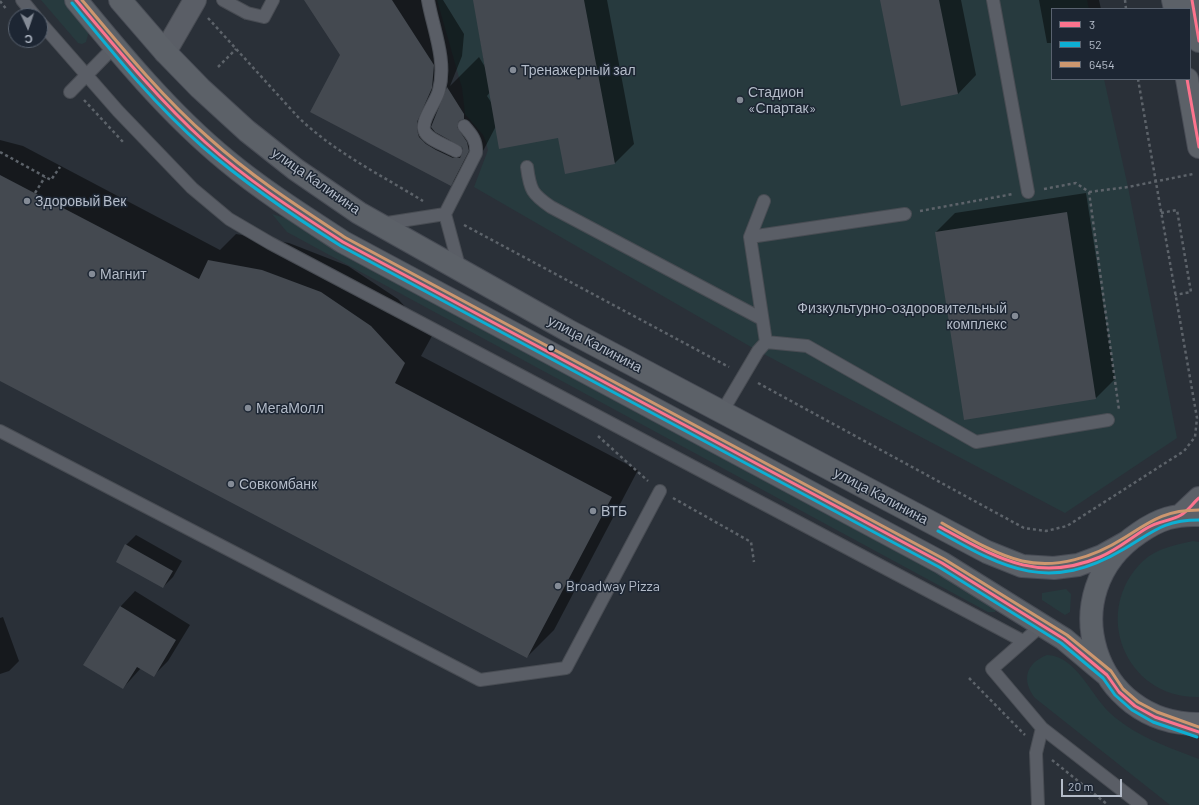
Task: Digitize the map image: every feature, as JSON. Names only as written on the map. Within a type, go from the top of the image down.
[{"type":"main road","name":"улица Калинина","points":[[76,0],[115,46],[176,113],[225,159],[281,202],[343,242],[942,563],[1064,639],[1107,675]]},
{"type":"main road","name":"улица Калинина","points":[[120,0],[165,52],[200,88],[247,131],[295,169],[359,213],[566,330],[987,552],[1022,566],[1054,568],[1078,564],[1102,556],[1127,542]]},
{"type":"main road","points":[[1192,0],[1199,41]]},
{"type":"main road","points":[[1187,80],[1199,148]]},
{"type":"main road","points":[[1193,727],[1155,717],[1135,706],[1119,692],[1107,675],[1097,656],[1092,634],[1092,613],[1096,590],[1107,565],[1127,542],[1153,524],[1190,515],[1199,498]]},
{"type":"street","points":[[165,52],[200,7]]},
{"type":"lane","points":[[22,0],[28,8]]},
{"type":"lane","points":[[223,0],[247,13],[264,16],[273,0]]},
{"type":"lane","points":[[428,0],[439,48],[441,83],[435,101],[425,121],[424,129],[429,137],[456,151]]},
{"type":"lane","points":[[993,0],[1028,192]]},
{"type":"lane","points":[[48,31],[86,76],[192,188],[229,219],[270,243],[1023,641]]},
{"type":"lane","points":[[70,92],[115,46]]},
{"type":"lane","points":[[460,270],[445,214],[476,153],[476,145],[473,135],[464,126]]},
{"type":"lane","points":[[527,167],[530,186],[536,196],[551,207],[762,319]]},
{"type":"lane","points":[[764,201],[750,237],[766,342]]},
{"type":"lane","points":[[379,224],[445,214]]},
{"type":"lane","points":[[750,237],[906,214]]},
{"type":"lane","points":[[766,342],[807,346],[976,442],[1108,420]]},
{"type":"lane","points":[[722,412],[758,351],[766,342]]},
{"type":"lane","points":[[0,431],[480,680],[566,668],[660,491]]},
{"type":"lane","points":[[1042,625],[992,669],[1042,728],[1141,805]]},
{"type":"lane","points":[[1038,805],[1037,747],[1042,728]]},
{"type":"path","points":[[200,7],[236,49],[312,130],[428,204]]},
{"type":"path","points":[[218,67],[236,49]]},
{"type":"path","points":[[1138,80],[1156,180]]},
{"type":"path","points":[[0,152],[51,180],[60,167]]},
{"type":"path","points":[[906,214],[1076,183],[1089,192],[1128,187],[1156,180],[1193,174]]},
{"type":"path","points":[[35,193],[45,177]]},
{"type":"path","points":[[1089,192],[1120,406],[1118,415],[1108,420]]},
{"type":"path","points":[[1161,213],[1177,210],[1191,292],[1175,295]]},
{"type":"path","points":[[463,224],[734,370]]},
{"type":"path","points":[[699,513],[751,542],[754,562]]},
{"type":"path","points":[[969,678],[1002,714],[1037,747],[1108,805]]},
{"type":"green space","points":[[41,0],[66,0],[89,31],[86,42],[82,44],[78,43]]},
{"type":"green space","points":[[437,0],[1087,0],[1089,8],[1051,8],[1051,80],[1104,80],[1128,187],[1177,438],[1065,513],[758,351],[474,187],[488,150],[483,135],[465,114],[462,88]]},
{"type":"green space","points":[[272,214],[295,221],[993,603],[996,608],[995,612],[988,612],[287,232]]},
{"type":"green space","points":[[1193,541],[1199,542],[1199,697],[1173,694],[1152,684],[1135,668],[1124,649],[1118,627],[1119,604],[1127,582],[1143,561],[1160,550]]},
{"type":"green space","points":[[1066,589],[1071,594],[1070,612],[1065,615],[1042,600],[1042,593]]},
{"type":"green space","points":[[1047,655],[1057,657],[1074,669],[1110,713],[1130,728],[1152,740],[1199,759],[1199,805],[1170,805],[1035,698],[1028,685],[1028,673],[1030,667],[1034,663]]},
{"type":"building","points":[[304,0],[392,0],[434,65],[432,88],[417,122],[419,137],[426,144],[436,150],[453,158],[460,158],[463,151],[462,147],[435,132],[431,127],[447,87],[464,114],[464,119],[459,121],[457,127],[467,142],[469,151],[451,186],[310,112],[340,55]]},
{"type":"building","points":[[473,0],[584,0],[615,164],[565,174],[558,138],[499,149]]},
{"type":"building","points":[[880,0],[939,0],[958,94],[901,106]]},
{"type":"building","name":"МегаМолл","points":[[0,175],[199,279],[208,260],[262,270],[321,292],[371,326],[405,363],[395,383],[612,497],[527,658],[0,381]]},
{"type":"building","name":"Физкультурно-оздоровительный комплекс","points":[[1067,212],[1096,399],[964,420],[935,232]]},
{"type":"building","points":[[125,544],[173,571],[163,588],[116,562]]},
{"type":"building","points":[[120,606],[176,640],[154,677],[137,667],[123,689],[83,665]]},
{"type":"transit line","name":"3","points":[[76,0],[122,55],[188,126],[221,156],[289,207],[343,242],[942,563],[1064,639],[1107,675],[1119,692],[1135,706],[1155,717],[1199,732]]},
{"type":"transit line","name":"6454","points":[[82,0],[159,90],[210,139],[259,179],[346,238],[944,559],[1067,635],[1111,671],[1123,689],[1138,702],[1157,712],[1199,727]]},
{"type":"transit line","name":"3","points":[[1192,0],[1199,41]]},
{"type":"transit line","name":"52","points":[[72,3],[134,78],[185,131],[236,174],[305,223],[341,246],[939,567],[1061,643],[1103,678],[1115,695],[1132,710],[1153,722],[1197,737]]},
{"type":"transit line","name":"3","points":[[1187,80],[1199,147]]},
{"type":"transit line","name":"3","points":[[940,527],[998,557],[1036,567],[1056,568],[1077,565],[1100,557],[1151,526],[1181,515],[1199,498]]},
{"type":"transit line","name":"6454","points":[[942,523],[981,545],[1001,554],[1022,561],[1048,563],[1075,560],[1088,556],[1112,545],[1167,514],[1199,510]]},
{"type":"transit line","name":"52","points":[[938,531],[962,545],[1007,565],[1029,571],[1051,573],[1073,570],[1098,562],[1124,549],[1151,532],[1167,525],[1176,522],[1199,520]]},
{"type":"place","name":"Тренажерный зал","points":[[513,70]]},
{"type":"place","name":"Стадион «Спартак»","points":[[740,100]]},
{"type":"place","name":"Здоровый Век","points":[[27,201]]},
{"type":"place","name":"Магнит","points":[[92,274]]},
{"type":"place","name":"Физкультурно-оздоровительный комплекс","points":[[1015,316]]},
{"type":"place","name":"МегаМолл","points":[[248,408]]},
{"type":"place","name":"Совкомбанк","points":[[231,484]]},
{"type":"place","name":"ВТБ","points":[[593,511]]},
{"type":"place","name":"Broadway Pizza","points":[[558,586]]}]
